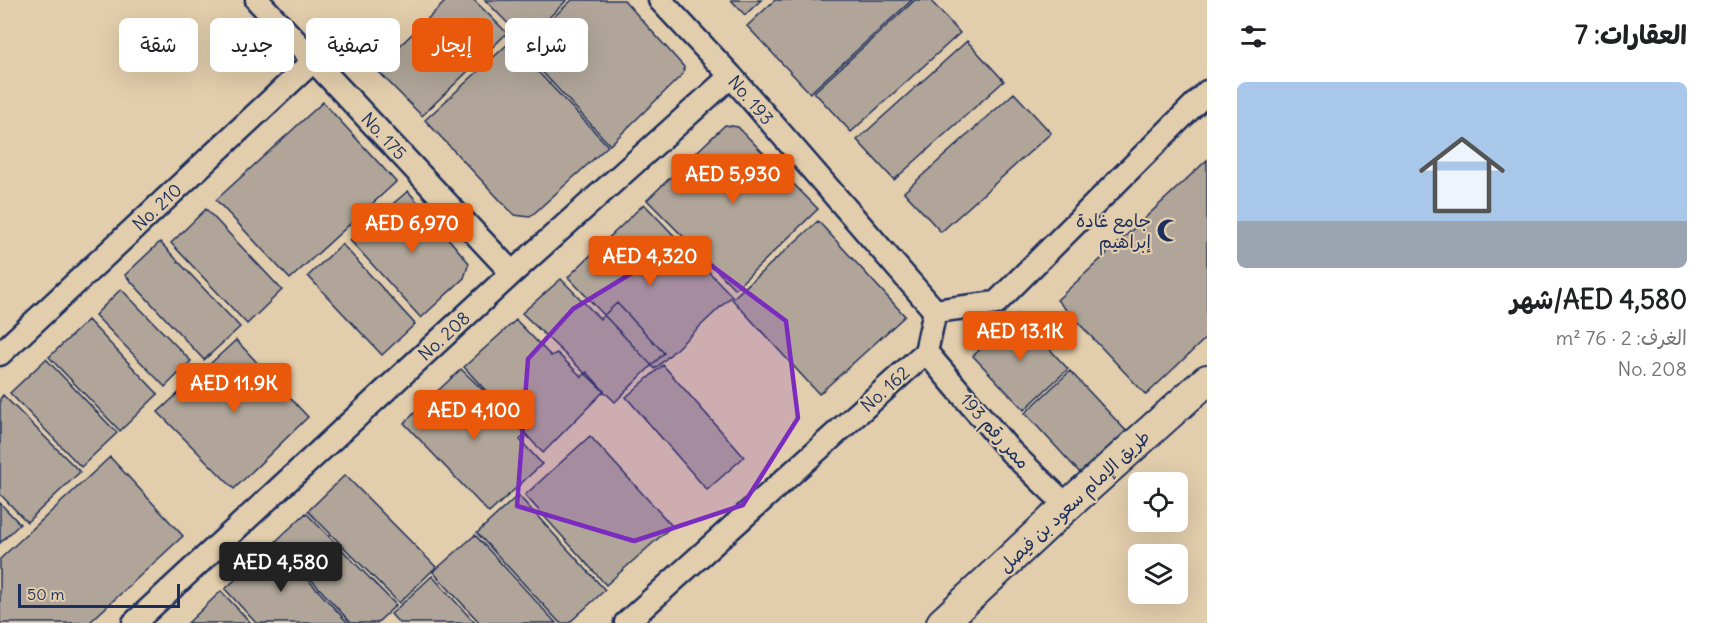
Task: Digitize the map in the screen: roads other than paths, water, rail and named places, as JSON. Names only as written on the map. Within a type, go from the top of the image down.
[{"type":"main road","name":"طريق الإمام سعود بن فيصل","points":[[942,623],[1207,380]]},
{"type":"street","name":"No. 175","points":[[257,0],[306,53]]},
{"type":"street","name":"No. 193","points":[[660,0],[731,76],[935,311]]},
{"type":"street","name":"No. 210","points":[[0,354],[306,68]]},
{"type":"street","name":"No. 175","points":[[323,72],[512,273]]},
{"type":"street","name":"No. 208","points":[[134,623],[512,273],[731,76]]},
{"type":"street","points":[[935,311],[996,303],[1207,92]]},
{"type":"street","name":"No. 162","points":[[626,623],[926,352],[935,311]]},
{"type":"street","name":"ممر رقم 193","points":[[926,352],[1011,452],[1067,506]]},
{"type":"place","name":"جامع غادة إبراهيم","points":[[1169,230]]}]
